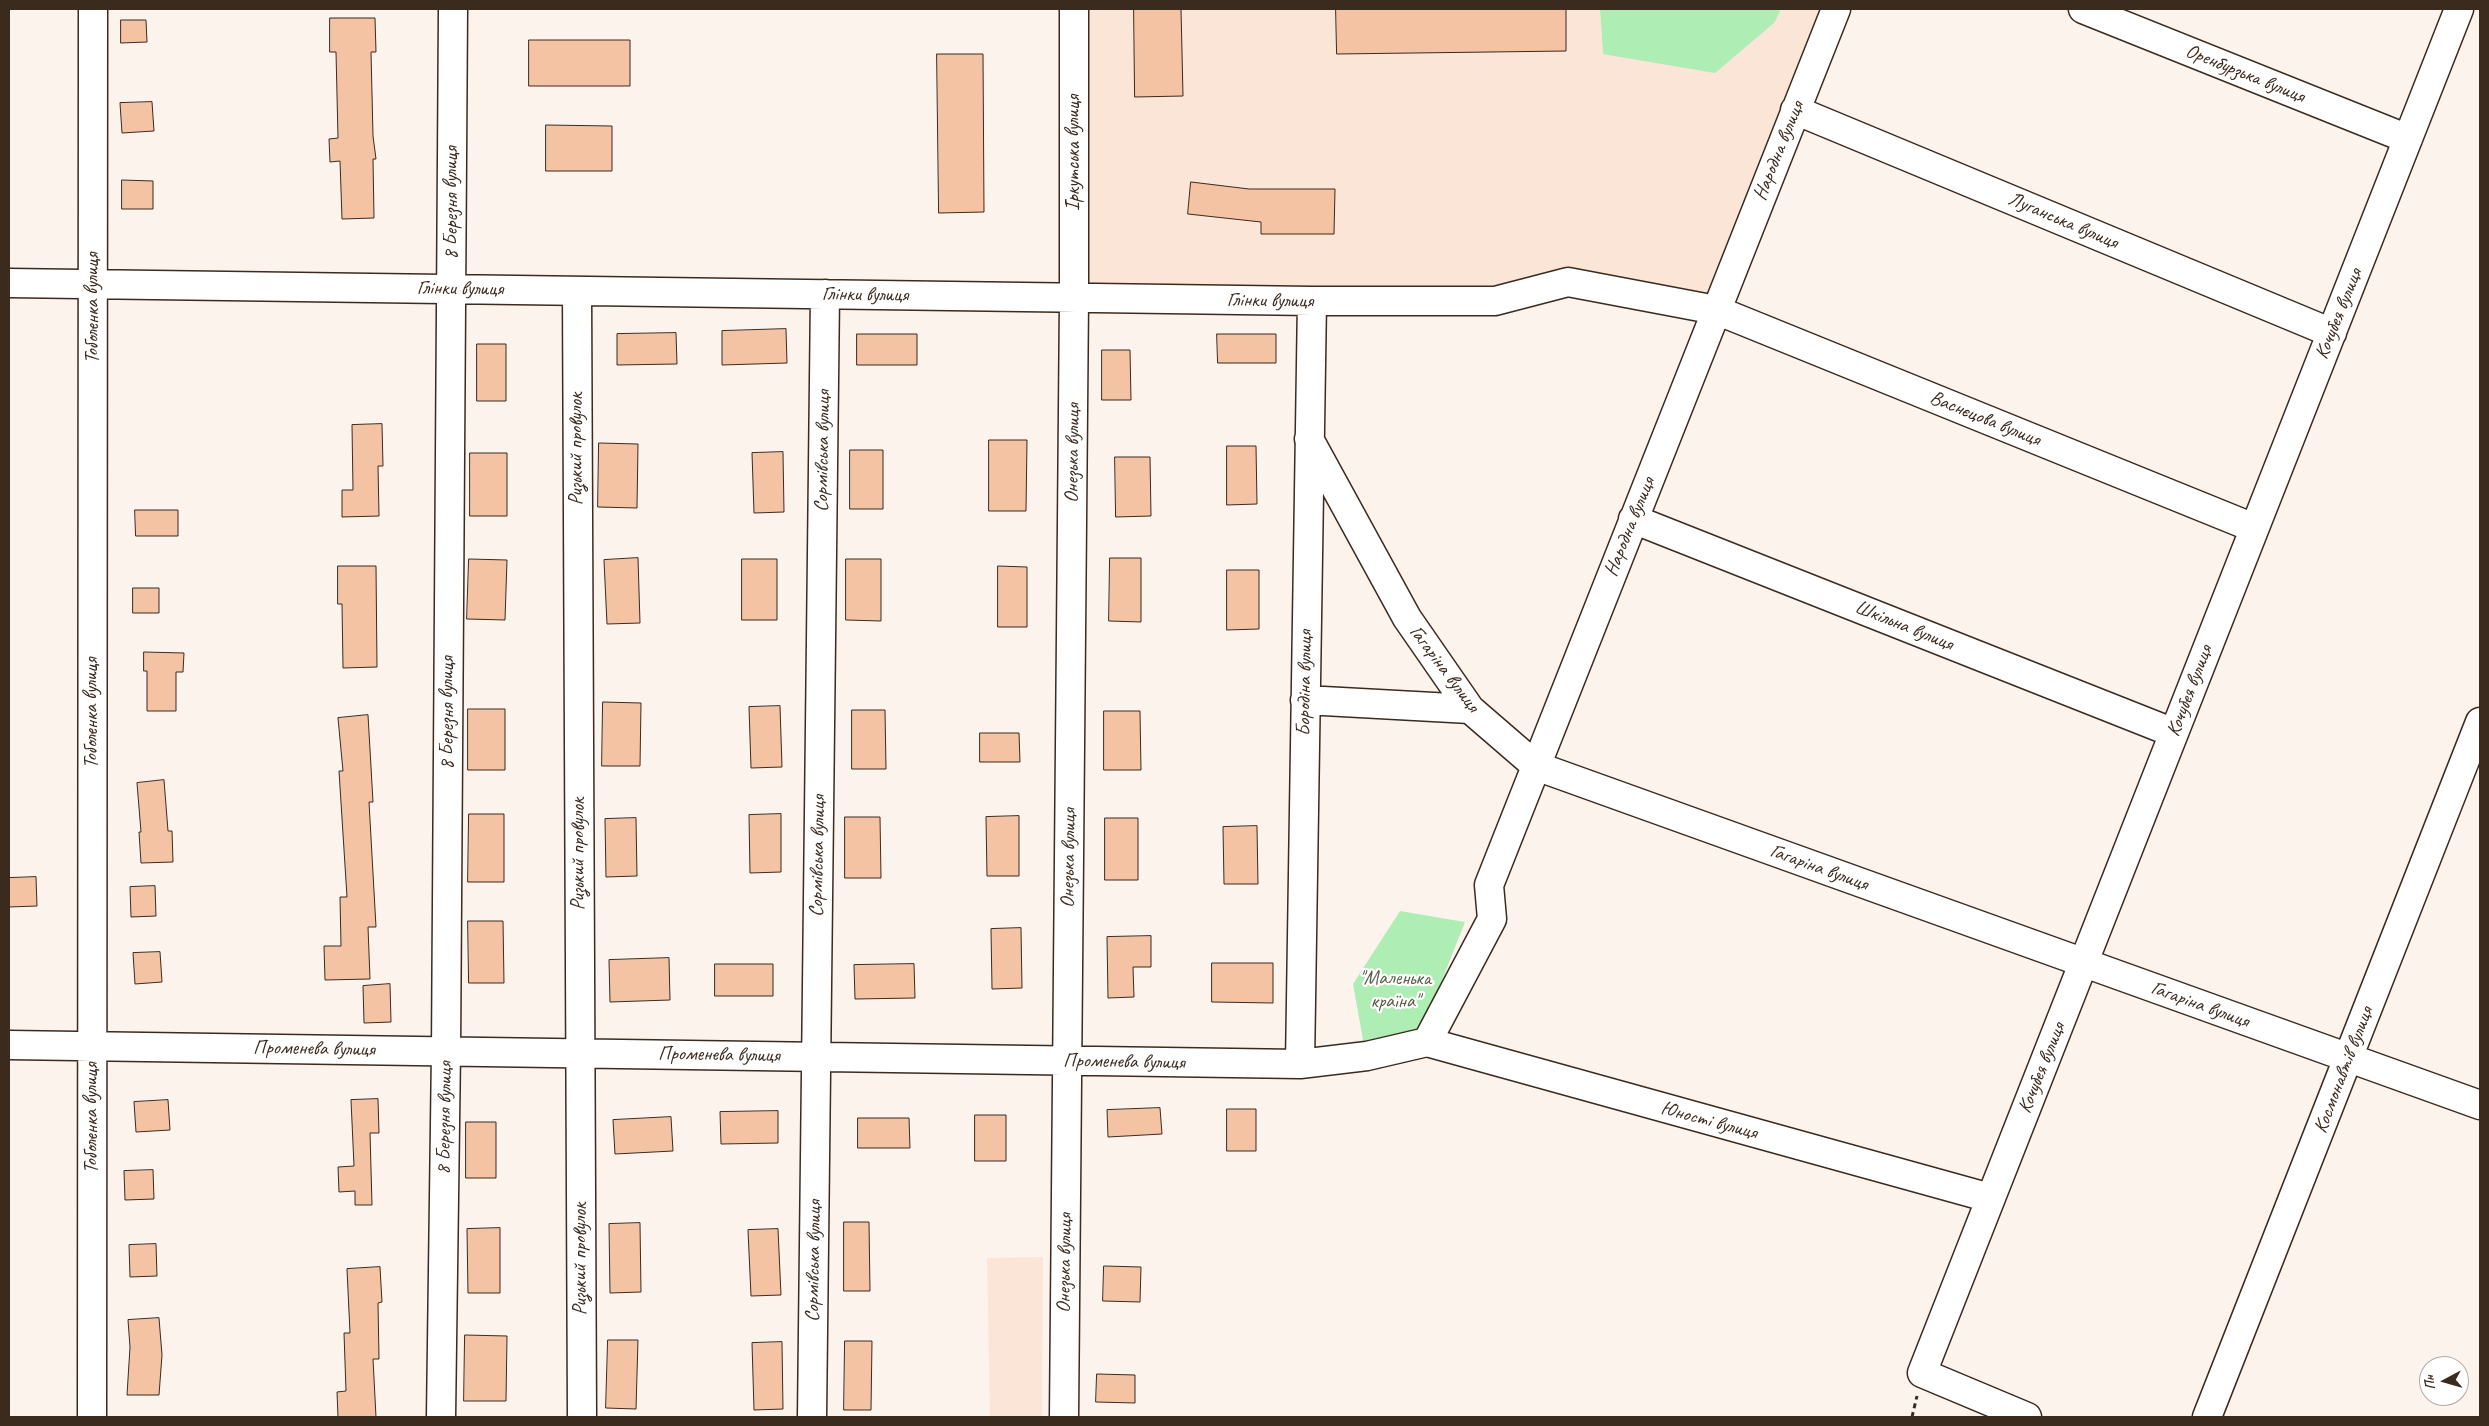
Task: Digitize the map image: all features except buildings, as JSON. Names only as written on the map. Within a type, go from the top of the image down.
[{"type":"street","name":"Тоболенка вулиця","points":[[92,1417],[93,9]]},
{"type":"street","name":"8 Березня вулиця","points":[[441,1417],[446,1051],[454,9]]},
{"type":"street","name":"Іркутська вулиця","points":[[1074,9],[1074,298]]},
{"type":"street","name":"Народна вулиця","points":[[1427,1042],[1492,919],[1489,885],[1836,9]]},
{"type":"street","name":"Оренбурзька вулиця","points":[[2083,9],[2408,139]]},
{"type":"street","name":"Кочубея вулиця","points":[[2027,1417],[1922,1373],[2459,9]]},
{"type":"street","name":"Луганська вулиця","points":[[1796,110],[2332,333]]},
{"type":"street","name":"Глінки вулиця","points":[[9,283],[1312,301],[1495,301],[1568,282],[1716,310]]},
{"type":"street","name":"Ризький провулок","points":[[576,291],[582,1417]]},
{"type":"street","name":"Сормівська вулиця","points":[[812,1417],[825,294]]},
{"type":"street","name":"Онезька вулиця","points":[[1064,1417],[1074,298]]},
{"type":"street","name":"Бородіна вулиця","points":[[1300,1064],[1312,301]]},
{"type":"street","name":"Васнєцова вулиця","points":[[1716,310],[2254,528]]},
{"type":"street","name":"Гагаріна вулиця","points":[[1309,439],[1407,618],[1470,709],[1536,766],[2480,1105]]},
{"type":"street","name":"Шкільна вулиця","points":[[1633,519],[2174,733]]},
{"type":"street","points":[[1305,700],[1470,709]]},
{"type":"street","name":"Космонавтів вулиця","points":[[2207,1417],[2480,722]]},
{"type":"street","name":"Променева вулиця","points":[[9,1045],[1300,1064],[1367,1056],[1427,1042]]},
{"type":"street","name":"Юності вулиця","points":[[1427,1042],[1990,1198]]},
{"type":"shaded area","points":[[1074,9],[1600,9],[1603,54],[1775,22],[1781,9],[1836,9],[1716,310],[1568,282],[1495,301],[1074,298]]},
{"type":"shaded area","points":[[1043,1257],[1042,1417],[990,1417],[987,1258]]},
{"type":"green space","points":[[1600,9],[1781,9],[1775,22],[1715,73],[1603,54]]},
{"type":"green space","name":"\"Маленька країна\"","points":[[1400,911],[1465,922],[1419,1038],[1365,1051],[1353,984]]}]
